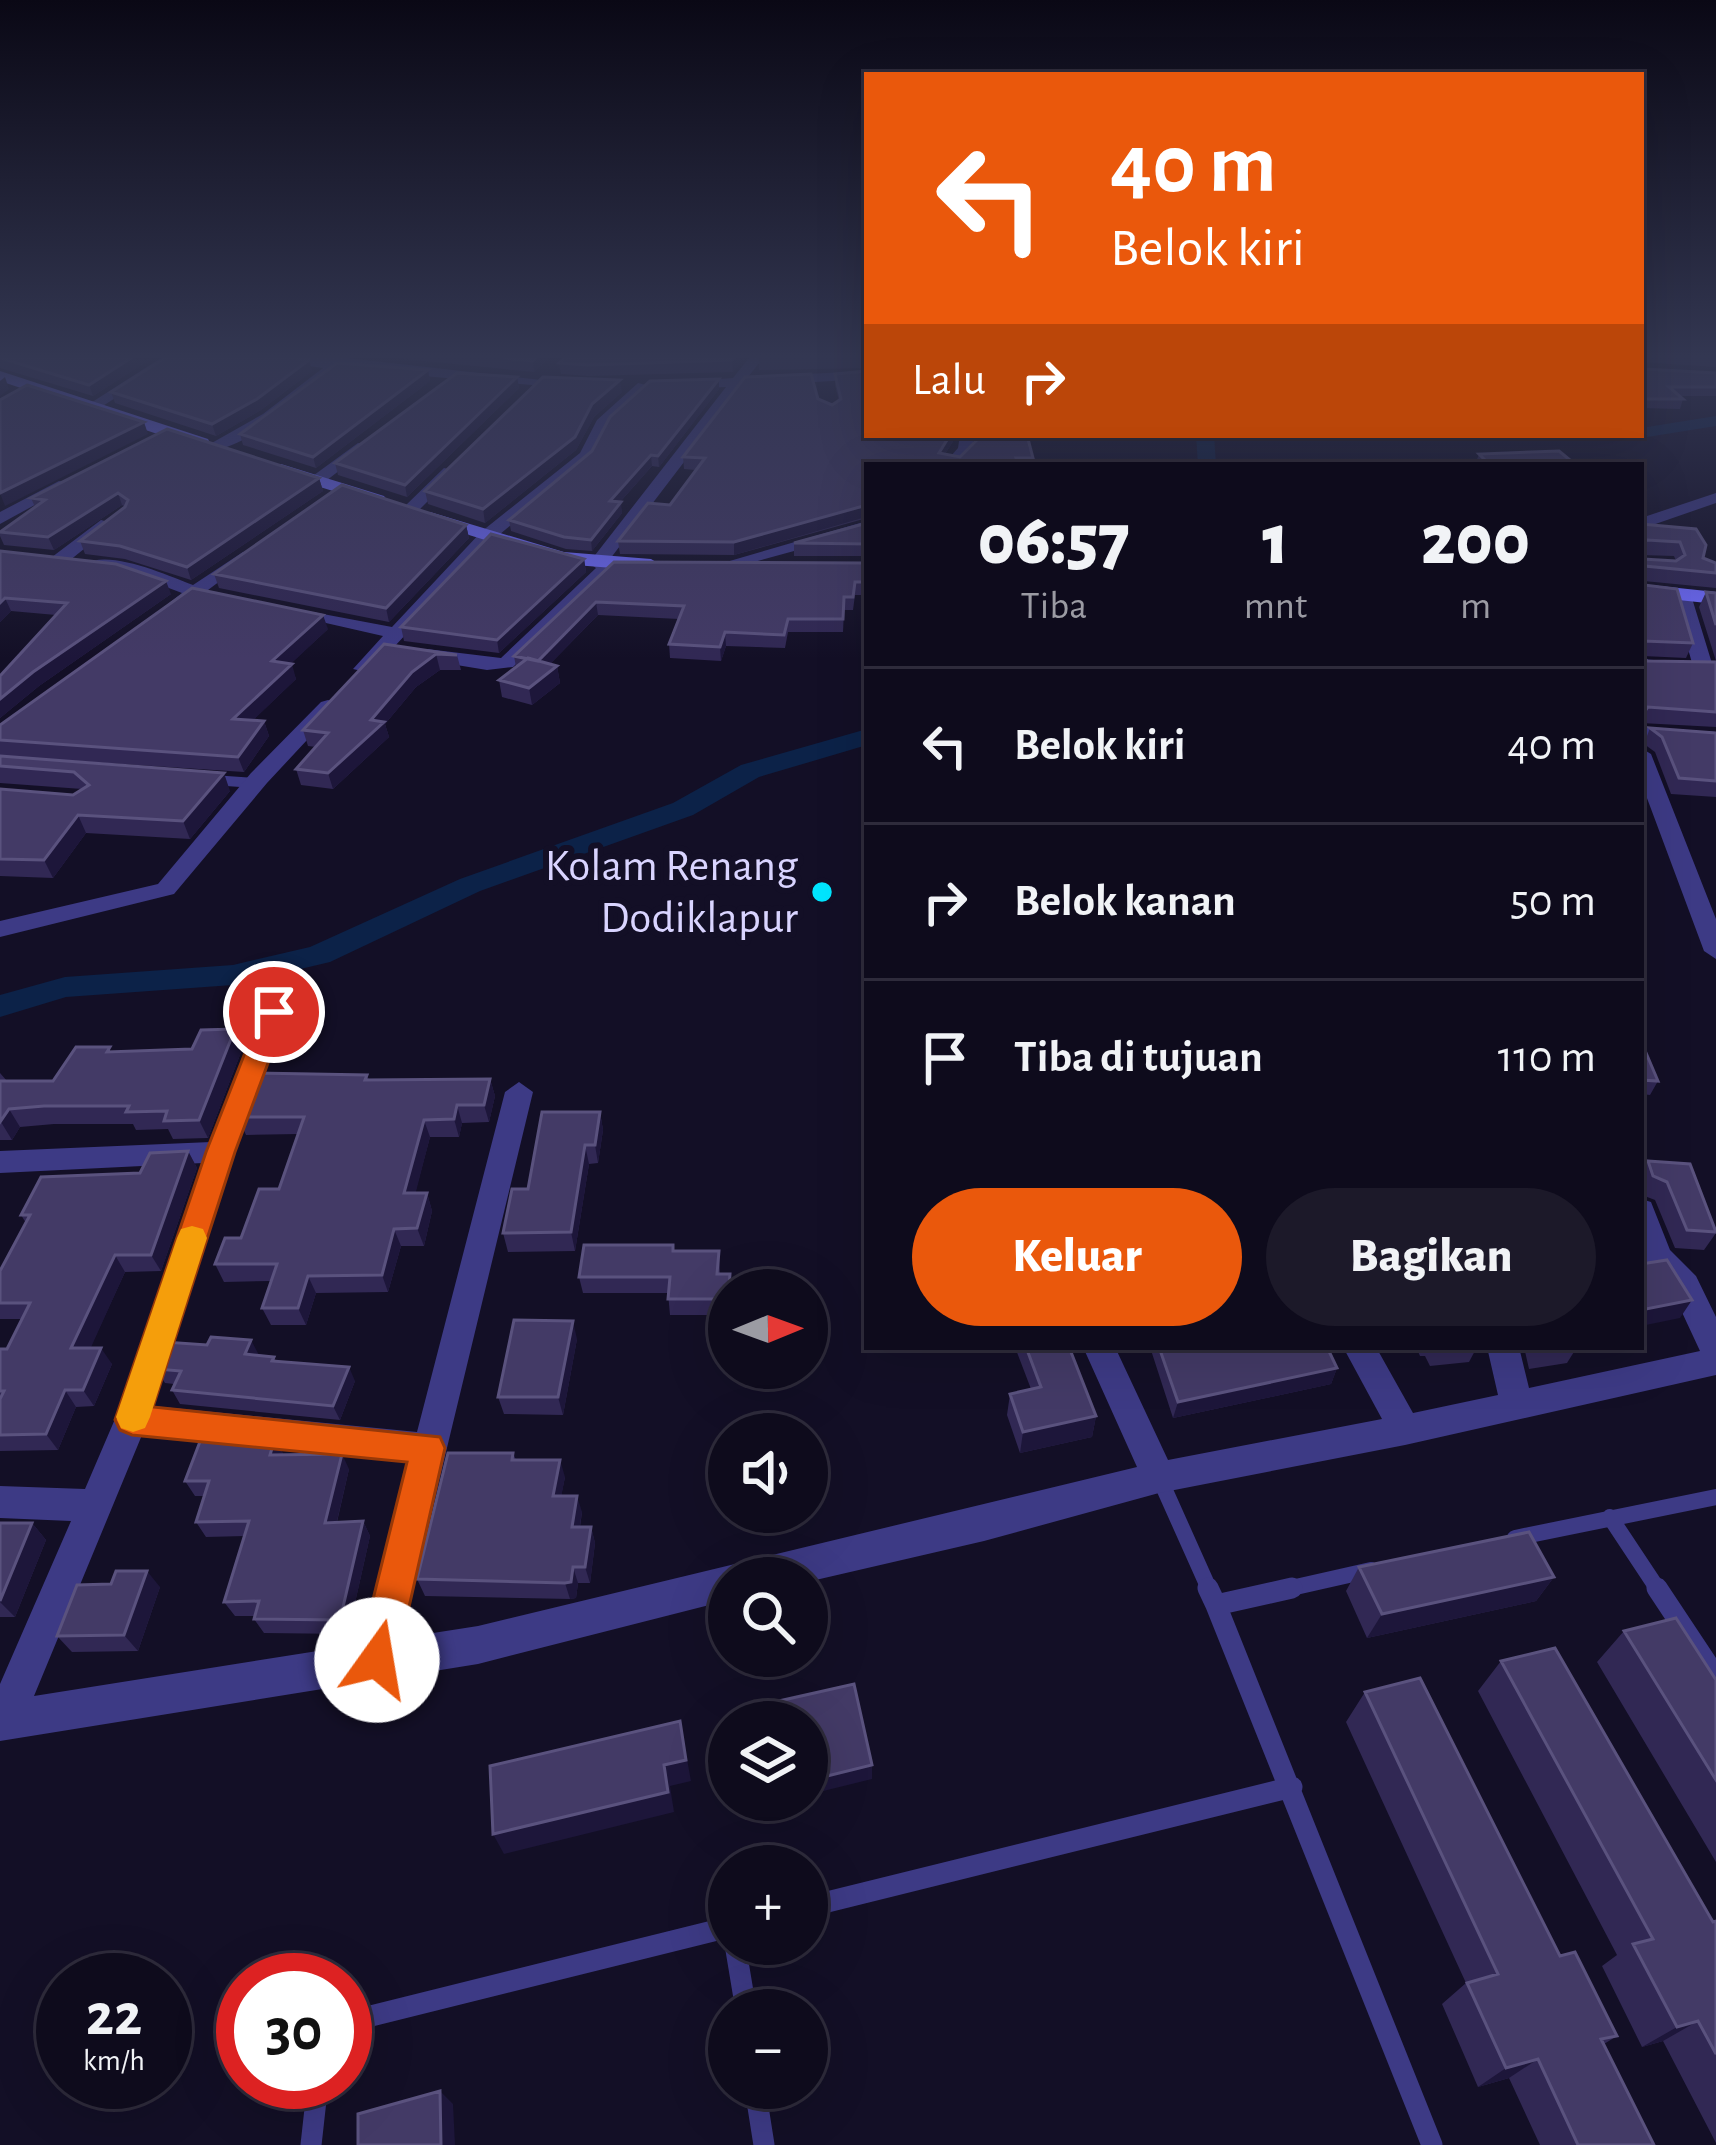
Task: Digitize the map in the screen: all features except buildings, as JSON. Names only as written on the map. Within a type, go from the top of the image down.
[{"type":"main road","points":[[247,458],[316,481],[334,494],[410,510],[553,556],[678,565]]},
{"type":"main road","points":[[718,565],[794,566]]},
{"type":"main road","points":[[1644,590],[1716,598]]},
{"type":"street","points":[[316,481],[347,458]]},
{"type":"street","points":[[0,929],[164,891],[255,784],[487,536],[582,458]]},
{"type":"street","points":[[263,608],[390,641],[504,663],[604,563],[682,458]]},
{"type":"street","points":[[410,510],[457,464]]},
{"type":"street","points":[[0,519],[86,474]]},
{"type":"street","points":[[0,498],[21,505]]},
{"type":"street","points":[[1650,514],[1716,498]]},
{"type":"street","points":[[120,514],[48,560],[141,572],[226,602]]},
{"type":"street","points":[[718,565],[864,527]]},
{"type":"street","points":[[146,626],[261,544]]},
{"type":"street","points":[[1644,665],[1704,670],[1682,595]]},
{"type":"street","points":[[1644,733],[1716,738]]},
{"type":"street","points":[[1644,762],[1716,951]]},
{"type":"street","points":[[2,1721],[132,1420],[220,1152],[274,1012]]},
{"type":"street","points":[[377,1660],[519,1092]]},
{"type":"street","points":[[0,1162],[220,1152]]},
{"type":"street","points":[[1644,1219],[1654,1249],[1684,1285],[1716,1351]]},
{"type":"street","points":[[1100,1350],[1159,1477]]},
{"type":"street","points":[[1361,1350],[1405,1430]]},
{"type":"street","points":[[1505,1350],[1517,1405]]},
{"type":"street","points":[[828,1560],[1159,1477],[1405,1430],[1716,1361]]},
{"type":"street","points":[[132,1420],[428,1448]]},
{"type":"street","points":[[0,1502],[98,1506]]},
{"type":"street","points":[[2,1721],[478,1646],[708,1587]]},
{"type":"lane","points":[[208,780],[255,784]]},
{"type":"lane","points":[[1159,1477],[1292,1786],[1432,2145]]},
{"type":"lane","points":[[1499,1542],[1716,1497]]},
{"type":"lane","points":[[1610,1517],[1716,1678]]},
{"type":"lane","points":[[1216,1604],[1389,1566]]},
{"type":"lane","points":[[828,1902],[1292,1786]]},
{"type":"lane","points":[[372,2016],[708,1932]]},
{"type":"lane","points":[[311,2145],[315,2109]]},
{"type":"lane","points":[[758,2109],[764,2145]]},
{"type":"waterway","points":[[0,1006],[65,987],[233,975],[319,955],[470,885],[683,809],[750,771],[864,738]]},
{"type":"slow traffic","points":[[133,1417],[192,1238]]},
{"type":"place","name":"Kolam Renang Dodiklapur","points":[[822,892]]},
{"type":"route","points":[[274,1012],[220,1152],[132,1420],[428,1448],[377,1660]]}]
